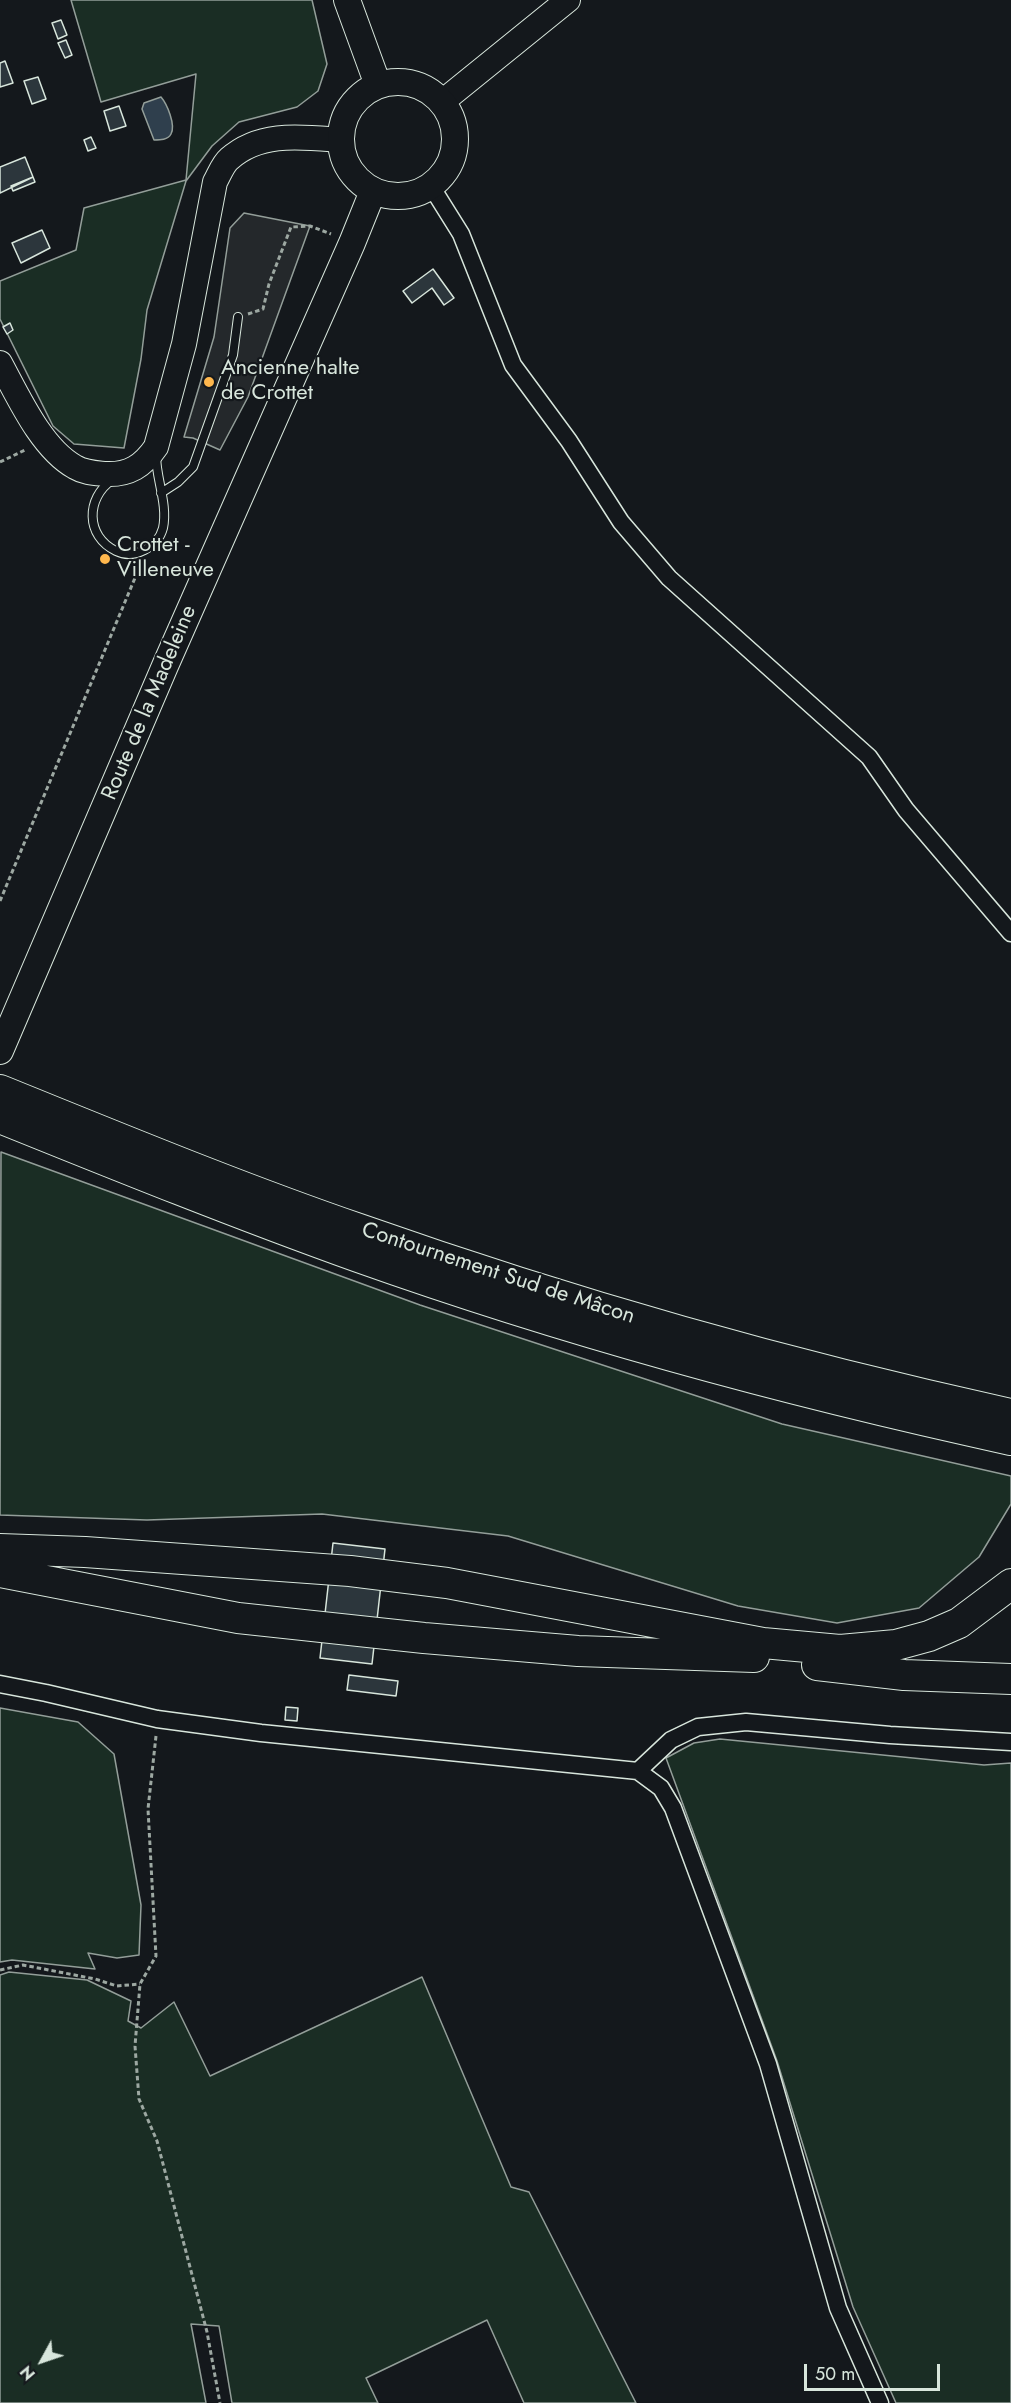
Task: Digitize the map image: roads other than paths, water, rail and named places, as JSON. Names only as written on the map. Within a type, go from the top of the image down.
[{"type":"highway","name":"Contournement Sud de Mâcon","points":[[0,1090],[223,1180],[457,1263],[733,1346],[1011,1414]]},
{"type":"highway","name":"Contournement Sud de Mâcon","points":[[0,1118],[240,1214],[513,1309],[803,1392],[1011,1440]]},
{"type":"highway","points":[[0,1549],[85,1552],[361,1573],[447,1583],[763,1643],[840,1650],[897,1645],[929,1636],[959,1623],[1011,1584]]},
{"type":"highway","points":[[0,1572],[238,1618],[424,1638],[578,1651],[749,1657],[904,1675],[1011,1679]]},
{"type":"main road","points":[[347,0],[378,85]]},
{"type":"main road","points":[[395,81],[413,83],[429,90],[442,102],[452,119],[455,137],[453,156],[444,173],[431,186],[417,193],[403,196],[388,195],[373,191],[349,170],[340,140],[343,122],[350,106],[362,93],[378,85],[395,81]]},
{"type":"main road","name":"Route de la Madeleine","points":[[1,1048],[373,191]]},
{"type":"street","points":[[442,102],[568,0]]},
{"type":"street","points":[[0,363],[43,437],[74,467],[90,473],[120,474],[135,469],[147,460],[156,447],[184,344],[215,182],[228,160],[250,144],[291,136],[340,140]]},
{"type":"street","points":[[431,186],[461,234],[513,364],[569,441],[621,522],[669,578],[869,757],[906,810],[1011,933]]},
{"type":"street","points":[[0,1684],[46,1692],[157,1719],[261,1733],[638,1771],[661,1788],[673,1808],[768,2064],[838,2308],[880,2403]]},
{"type":"street","points":[[638,1771],[671,1740],[698,1727],[746,1722],[890,1735],[1011,1742]]},
{"type":"lane","points":[[161,493],[178,482],[193,467],[233,355],[238,317]]},
{"type":"lane","points":[[120,474],[103,486],[93,504],[93,525],[104,542],[116,551],[127,553],[147,550],[159,538],[165,512],[156,470],[156,447]]},
{"type":"water","points":[[161,97],[170,115],[172,130],[168,137],[154,140],[142,109],[144,103]]},
{"type":"place","name":"Ancienne halte de Crottet","points":[[209,382]]},
{"type":"place","name":"Crottet - Villeneuve","points":[[105,559]]}]
